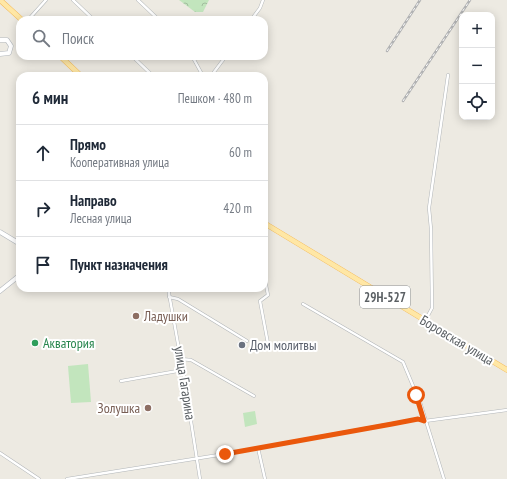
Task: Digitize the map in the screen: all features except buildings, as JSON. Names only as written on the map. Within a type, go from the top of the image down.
[{"type":"main road","points":[[0,0],[18,16]]},
{"type":"main road","points":[[64,60],[77,72]]},
{"type":"main road","name":"Боровская улица","points":[[268,225],[507,370]]},
{"type":"street","points":[[32,16],[46,0]]},
{"type":"street","points":[[73,0],[90,16]]},
{"type":"street","points":[[138,0],[155,16]]},
{"type":"street","points":[[254,16],[260,8],[263,0]]},
{"type":"street","points":[[0,39],[9,41],[12,48],[7,54],[0,54]]},
{"type":"street","points":[[136,60],[149,72]]},
{"type":"street","points":[[194,60],[201,72]]},
{"type":"street","points":[[214,72],[223,60]]},
{"type":"street","points":[[425,321],[432,308],[431,229],[429,208],[430,194],[448,75]]},
{"type":"street","points":[[0,232],[16,242]]},
{"type":"street","points":[[0,291],[16,278]]},
{"type":"street","name":"улица Гагарина","points":[[168,292],[183,370],[200,479]]},
{"type":"street","points":[[267,292],[268,295],[260,301],[268,349]]},
{"type":"street","points":[[169,297],[178,299],[247,342]]},
{"type":"street","points":[[303,304],[403,362],[421,405],[424,421],[444,479]]},
{"type":"street","points":[[181,359],[191,360],[254,396]]},
{"type":"street","points":[[121,381],[183,370]]},
{"type":"street","points":[[68,479],[258,448],[418,419],[424,421],[507,410]]},
{"type":"street","points":[[258,448],[265,479]]},
{"type":"street","points":[[0,453],[38,479]]},
{"type":"green space","points":[[179,0],[209,0],[203,12],[195,12]]},
{"type":"green space","points":[[88,364],[91,402],[71,403],[68,366]]},
{"type":"green space","points":[[255,411],[257,424],[245,427],[243,413]]},
{"type":"railway","points":[[387,51],[420,0]]},
{"type":"railway","points":[[403,101],[470,0]]},
{"type":"place","name":"Ладушки","points":[[136,316]]},
{"type":"place","name":"Акватория","points":[[35,343]]},
{"type":"place","name":"Дом молитвы","points":[[242,345]]},
{"type":"place","name":"Золушка","points":[[148,408]]},
{"type":"route","points":[[225,454],[418,419],[424,421],[421,405],[416,395]]}]
